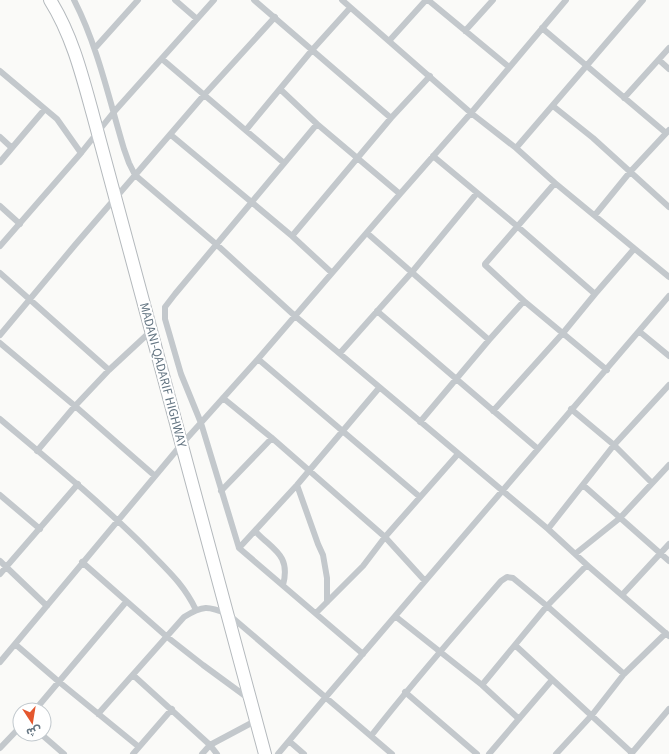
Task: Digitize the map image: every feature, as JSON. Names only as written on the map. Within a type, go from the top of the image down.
[{"type":"highway","name":"MADANI-QADARIF HIGHWAY","points":[[50,0],[64,26],[75,52],[98,132],[265,754]]},
{"type":"street","points":[[74,0],[95,48],[113,113],[129,163],[135,175],[216,244],[295,316],[548,529],[667,635],[624,674],[592,715],[556,754]]},
{"type":"street","points":[[95,48],[138,0]]},
{"type":"street","points":[[175,0],[197,19]]},
{"type":"street","points":[[0,246],[82,154],[113,113],[214,0]]},
{"type":"street","points":[[254,0],[391,118]]},
{"type":"street","points":[[342,0],[471,113],[516,148],[669,277]]},
{"type":"street","points":[[389,41],[427,0],[508,67]]},
{"type":"street","points":[[465,31],[493,0]]},
{"type":"street","points":[[0,662],[181,445],[258,359],[471,113],[508,67],[566,0]]},
{"type":"street","points":[[516,148],[644,0]]},
{"type":"street","points":[[246,130],[312,50],[350,8]]},
{"type":"street","points":[[0,335],[204,95],[275,17]]},
{"type":"street","points":[[542,28],[624,98],[667,132],[630,172],[594,215]]},
{"type":"street","points":[[624,98],[669,48]]},
{"type":"street","points":[[162,59],[284,163]]},
{"type":"street","points":[[659,60],[669,69]]},
{"type":"street","points":[[0,71],[44,110],[57,119],[82,154]]},
{"type":"street","points":[[292,236],[391,118],[430,76]]},
{"type":"street","points":[[280,89],[317,124],[400,194]]},
{"type":"street","points":[[553,106],[593,138],[669,207]]},
{"type":"street","points":[[0,162],[44,110]]},
{"type":"street","points":[[317,124],[165,307],[165,319],[179,367],[201,423],[239,548],[363,654]]},
{"type":"street","points":[[171,135],[292,236],[332,273]]},
{"type":"street","points":[[0,137],[12,148]]},
{"type":"street","points":[[433,156],[595,294]]},
{"type":"street","points":[[555,182],[485,264],[485,266],[524,301],[607,370]]},
{"type":"street","points":[[340,353],[412,272],[477,193]]},
{"type":"street","points":[[0,206],[20,224]]},
{"type":"street","points":[[367,233],[489,340]]},
{"type":"street","points":[[493,411],[563,333],[634,249]]},
{"type":"street","points":[[0,273],[109,370]]},
{"type":"street","points":[[278,754],[324,698],[538,449],[571,408],[607,370],[669,296]]},
{"type":"street","points":[[420,422],[524,301]]},
{"type":"street","points":[[377,311],[538,449]]},
{"type":"street","points":[[37,450],[109,370],[151,331]]},
{"type":"street","points":[[640,332],[669,356]]},
{"type":"street","points":[[0,343],[155,476]]},
{"type":"street","points":[[258,359],[420,497]]},
{"type":"street","points":[[548,529],[614,445],[669,385]]},
{"type":"street","points":[[239,548],[256,532],[343,432],[379,388]]},
{"type":"street","points":[[223,398],[272,438],[308,471],[386,537],[425,581]]},
{"type":"street","points":[[571,408],[614,445],[652,483]]},
{"type":"street","points":[[0,418],[118,520],[181,583],[190,596],[196,610]]},
{"type":"street","points":[[221,491],[272,438]]},
{"type":"street","points":[[316,614],[363,566],[386,537],[458,454]]},
{"type":"street","points":[[575,554],[620,518],[669,465]]},
{"type":"street","points":[[0,574],[78,484]]},
{"type":"street","points":[[297,485],[326,566],[328,602]]},
{"type":"street","points":[[583,485],[669,561]]},
{"type":"street","points":[[0,495],[40,529]]},
{"type":"street","points":[[256,532],[268,545],[278,552],[284,560],[285,577],[282,585]]},
{"type":"street","points":[[622,595],[669,544]]},
{"type":"street","points":[[0,561],[47,606]]},
{"type":"street","points":[[82,562],[166,636],[250,699]]},
{"type":"street","points":[[482,685],[516,646],[547,606],[587,565]]},
{"type":"street","points":[[371,736],[405,692],[439,652],[501,580],[507,577],[513,578],[547,606],[624,674]]},
{"type":"street","points":[[41,702],[126,602]]},
{"type":"street","points":[[98,714],[184,617],[196,610],[214,608],[228,614],[324,698],[392,754]]},
{"type":"street","points":[[395,616],[482,685],[519,719]]},
{"type":"street","points":[[16,644],[58,681],[139,747]]},
{"type":"street","points":[[516,646],[592,715],[631,754],[669,709]]},
{"type":"street","points":[[133,675],[172,709],[210,745],[217,754]]},
{"type":"street","points":[[489,754],[552,680]]},
{"type":"street","points":[[405,692],[477,754]]},
{"type":"street","points":[[133,754],[172,709]]},
{"type":"street","points":[[202,754],[210,745],[257,720]]},
{"type":"street","points":[[0,748],[12,735]]},
{"type":"street","points":[[289,741],[304,754]]},
{"type":"street","points":[[50,742],[64,754]]}]
